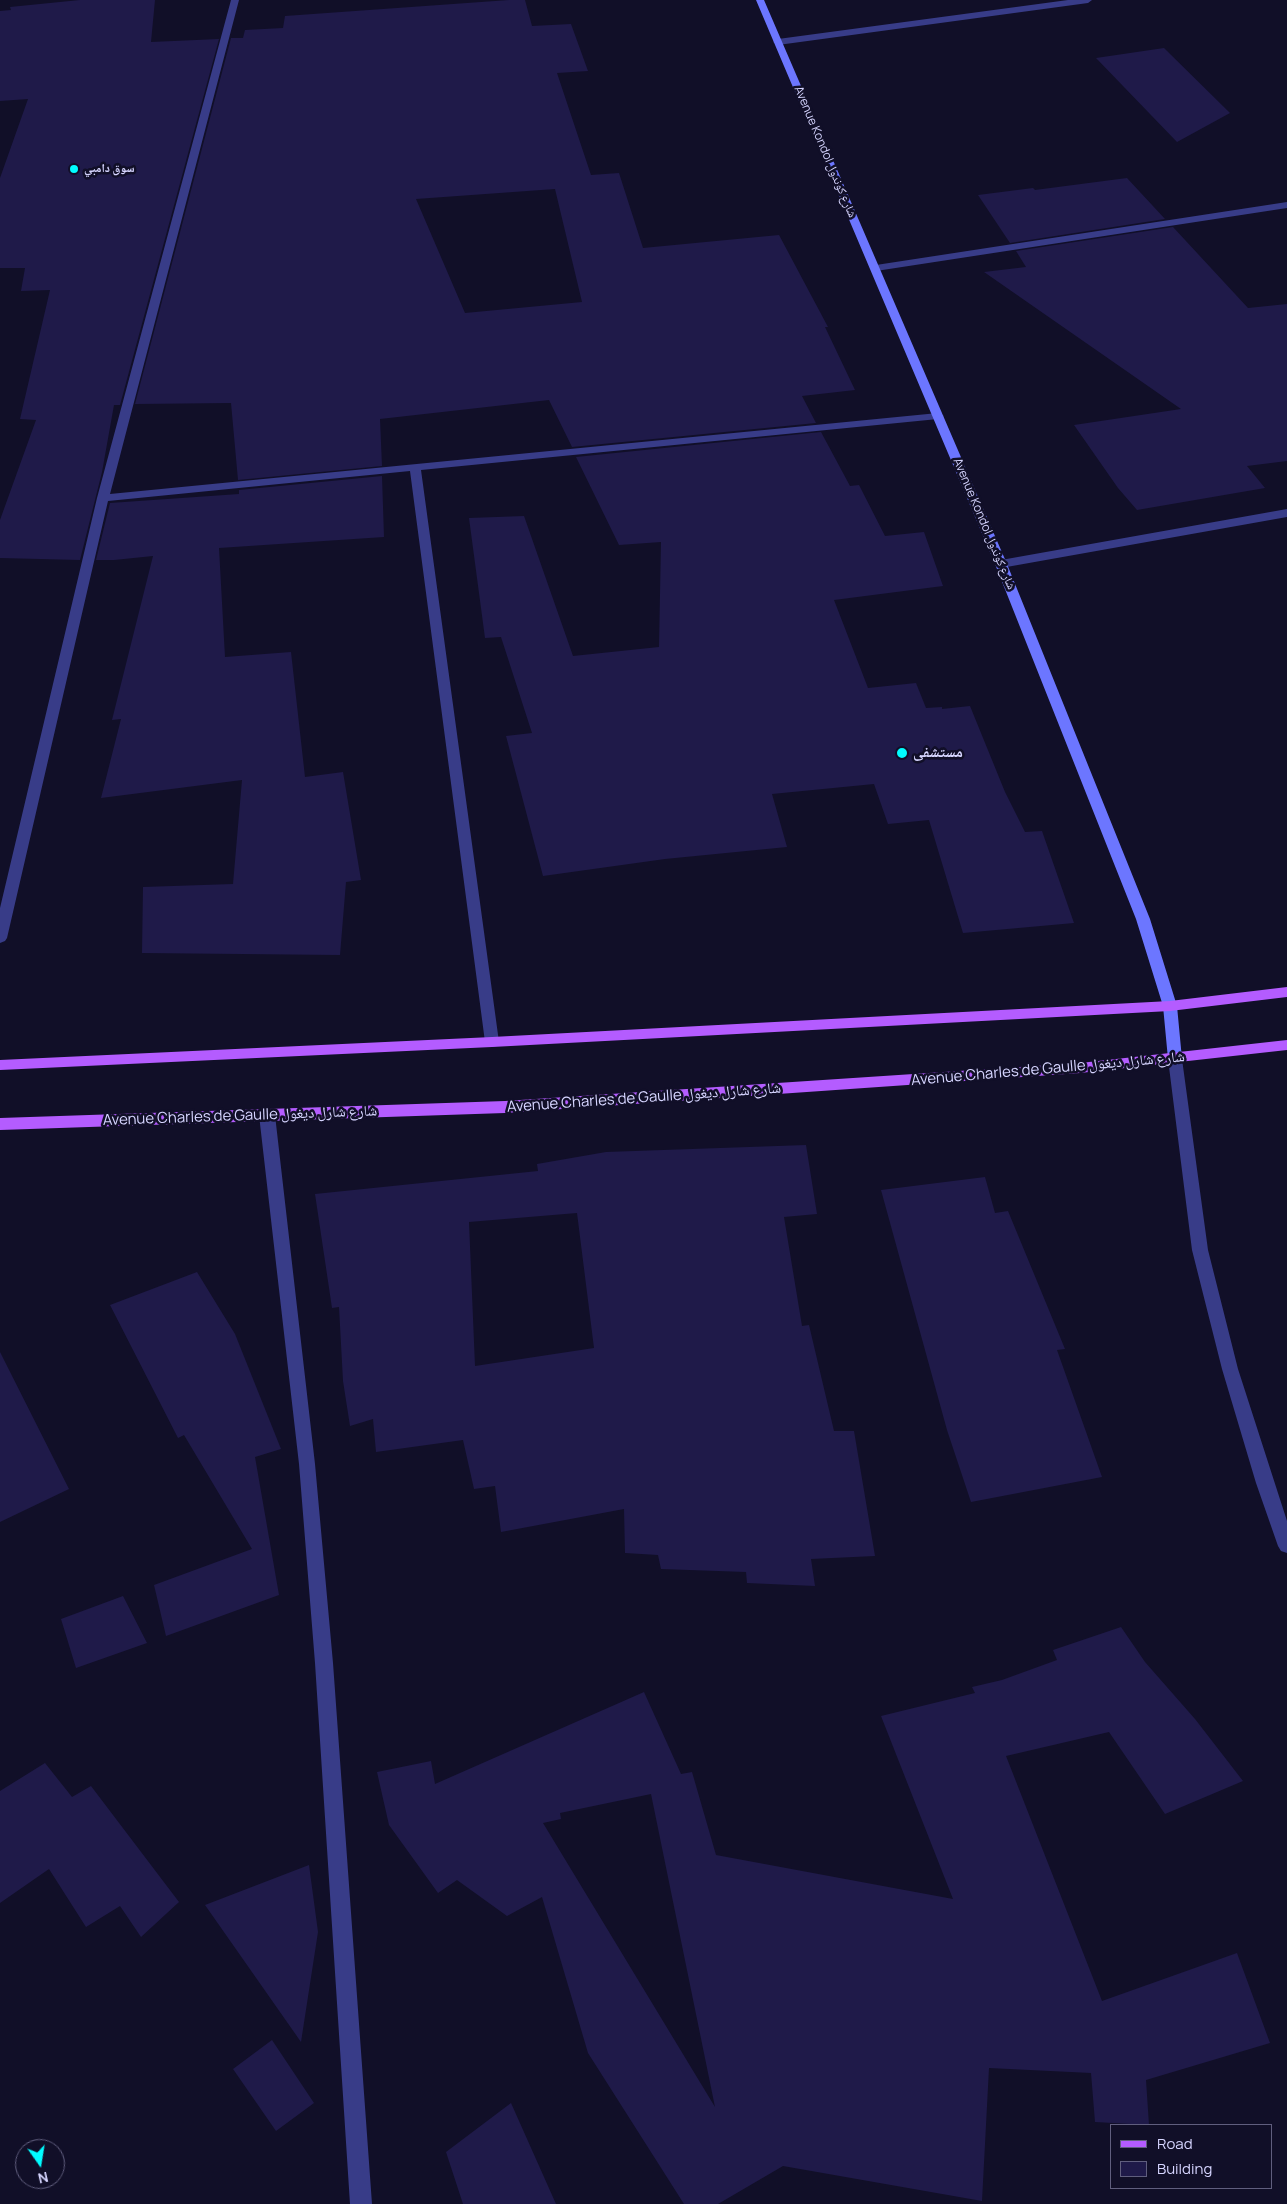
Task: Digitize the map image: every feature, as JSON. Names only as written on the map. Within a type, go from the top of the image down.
[{"type":"main road","points":[[0,1065],[492,1042],[1170,1006],[1287,992]]},
{"type":"main road","name":"Avenue Charles de Gaulle شارع شارل ديغول","points":[[0,1124],[505,1107],[1080,1068],[1176,1059],[1287,1045]]},
{"type":"street","points":[[0,938],[103,498],[235,0]]},
{"type":"street","name":"Avenue Kondol شارع كوندول","points":[[760,0],[1002,564],[1143,919],[1170,1006],[1176,1059]]},
{"type":"street","points":[[778,42],[1088,0]]},
{"type":"street","points":[[876,268],[1287,205]]},
{"type":"street","points":[[103,498],[938,416]]},
{"type":"street","points":[[414,467],[492,1042]]},
{"type":"street","points":[[1002,564],[1287,513]]},
{"type":"street","points":[[1176,1059],[1200,1250],[1230,1369],[1265,1483],[1287,1546]]},
{"type":"street","points":[[267,1115],[307,1464],[324,1662],[361,2204]]},
{"type":"building","points":[[80,0],[155,0],[151,42],[219,39],[120,405],[114,405],[102,472],[80,560],[0,558],[0,520],[36,420],[20,419],[50,290],[21,291],[25,268],[0,268],[0,178],[28,99],[0,101],[0,11],[11,10],[10,7]]},
{"type":"building","points":[[525,0],[532,26],[571,24],[588,71],[557,73],[591,175],[619,173],[643,248],[779,235],[828,327],[825,327],[855,390],[802,396],[816,423],[572,447],[549,400],[380,419],[382,466],[238,480],[231,403],[135,404],[231,38],[243,38],[245,30],[283,28],[285,16]],"holes":[[[555,189],[582,302],[465,313],[416,199]]]},
{"type":"building","points":[[1164,48],[1230,113],[1177,142],[1096,58]]},
{"type":"building","points":[[1127,178],[1165,219],[1010,243],[978,195],[1033,188],[1035,190]]},
{"type":"building","points":[[1173,227],[1248,308],[1287,304],[1287,461],[1247,466],[1265,488],[1137,510],[1118,488],[1074,425],[1181,409],[984,272],[1026,267],[1016,251]]},
{"type":"building","points":[[821,432],[850,486],[859,485],[885,536],[924,532],[943,586],[834,600],[868,688],[916,683],[926,708],[942,707],[942,709],[970,706],[1005,792],[1025,832],[1042,831],[1074,923],[963,933],[929,820],[888,824],[874,784],[772,794],[787,847],[665,859],[543,876],[506,736],[532,733],[501,637],[485,638],[469,518],[524,516],[573,656],[659,647],[661,542],[619,545],[576,457]]},
{"type":"building","points":[[382,476],[384,537],[219,548],[225,657],[291,652],[305,777],[343,772],[361,880],[346,882],[340,955],[142,953],[143,887],[233,884],[242,780],[101,798],[121,719],[112,720],[153,556],[96,560],[110,503],[239,494],[239,490]]},
{"type":"building","points":[[806,1145],[817,1214],[784,1217],[802,1326],[809,1325],[834,1431],[854,1431],[875,1556],[811,1559],[815,1586],[747,1583],[746,1572],[661,1569],[658,1555],[625,1553],[624,1509],[501,1532],[495,1486],[474,1489],[463,1440],[376,1452],[373,1419],[350,1426],[343,1381],[339,1307],[332,1308],[315,1194],[538,1171],[537,1164],[606,1152]],"holes":[[[577,1213],[594,1348],[475,1366],[469,1222]]]},
{"type":"building","points":[[985,1177],[995,1213],[1008,1211],[1065,1349],[1057,1350],[1102,1477],[971,1502],[947,1430],[881,1190]]},
{"type":"building","points":[[197,1272],[235,1334],[281,1449],[255,1457],[279,1595],[166,1636],[154,1585],[252,1549],[184,1435],[178,1438],[110,1305]]},
{"type":"building","points":[[0,1352],[69,1489],[0,1522]]},
{"type":"building","points":[[123,1596],[147,1643],[76,1668],[61,1619]]},
{"type":"building","points":[[1121,1627],[1145,1662],[1195,1719],[1243,1781],[1165,1814],[1109,1732],[1006,1756],[1102,2001],[1237,1953],[1270,2043],[1146,2080],[1149,2124],[1095,2122],[1091,2073],[989,2068],[982,2201],[783,2166],[718,2204],[684,2204],[588,2053],[542,1897],[507,1916],[457,1880],[438,1893],[389,1825],[377,1772],[431,1761],[435,1784],[644,1692],[681,1774],[692,1772],[716,1855],[953,1899],[881,1716],[975,1693],[972,1687],[1002,1680],[1057,1660],[1053,1650]],"holes":[[[651,1794],[715,2107],[543,1823],[561,1819],[560,1813]]]},
{"type":"building","points":[[45,1763],[72,1797],[91,1786],[179,1902],[141,1937],[120,1906],[86,1927],[49,1869],[0,1903],[0,1791]]},
{"type":"building","points":[[309,1865],[318,1932],[301,2042],[205,1905]]},
{"type":"building","points":[[272,2040],[314,2103],[276,2131],[233,2069]]},
{"type":"building","points":[[511,2103],[556,2204],[463,2204],[446,2152]]},
{"type":"place","name":"سوق دامبي","points":[[74,169]]},
{"type":"place","name":"مستشفى","points":[[902,753]]}]
